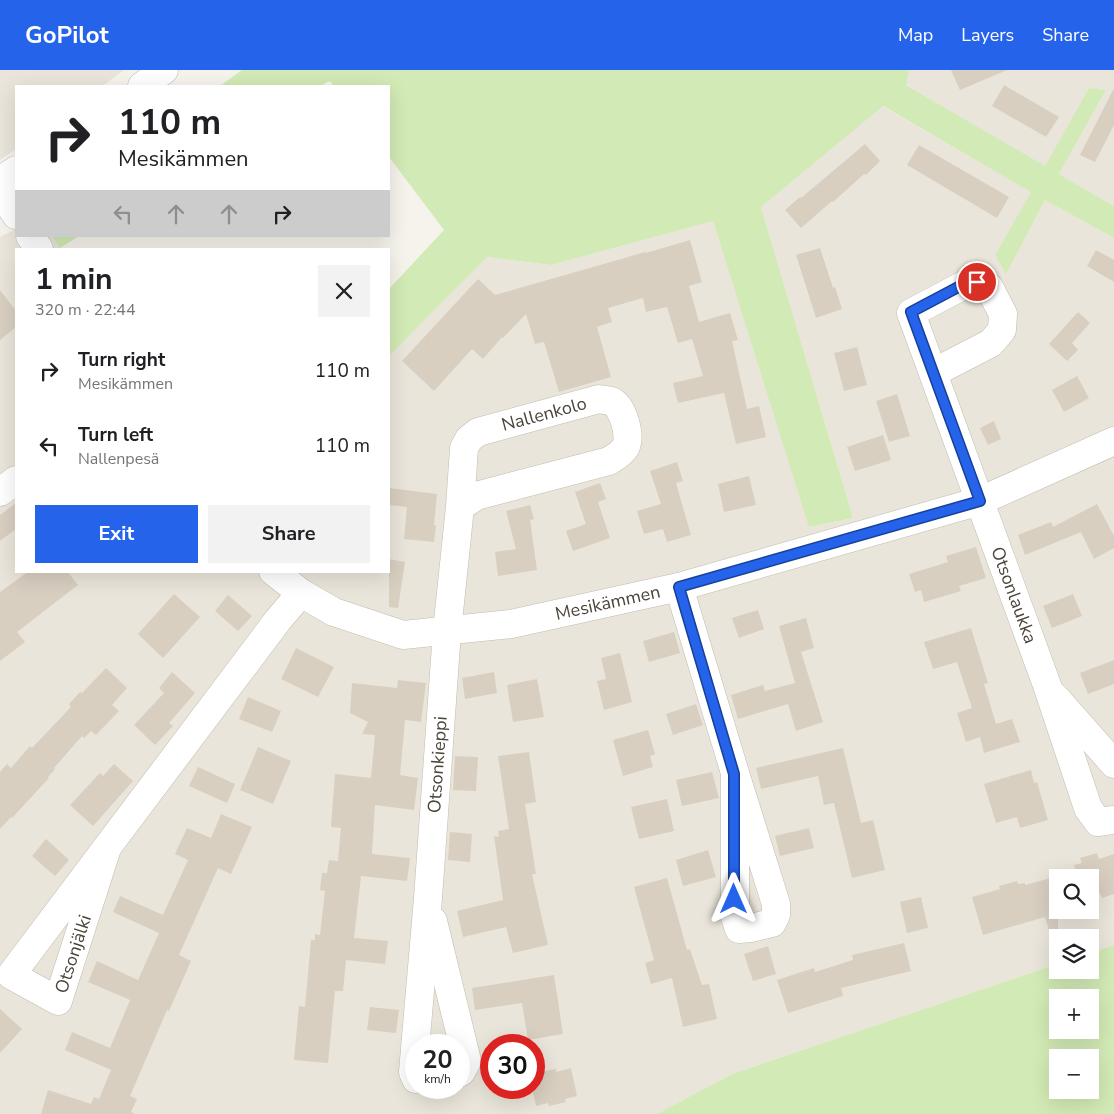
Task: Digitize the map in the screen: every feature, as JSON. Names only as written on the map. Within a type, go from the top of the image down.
[{"type":"street","points":[[143,85],[164,70]]},
{"type":"street","points":[[0,181],[15,171]]},
{"type":"street","points":[[0,191],[15,214]]},
{"type":"street","points":[[31,237],[38,248]]},
{"type":"street","name":"Otsonlaukka","points":[[933,373],[1048,688],[1088,808],[1098,822],[1114,820]]},
{"type":"street","name":"Nallenkolo","points":[[447,631],[464,448],[469,439],[478,432],[599,399],[611,401],[619,408],[628,435],[626,447],[618,456],[609,461],[476,496],[460,506]]},
{"type":"street","name":"Mesikämmen","points":[[276,573],[301,593],[334,612],[403,634],[511,624],[679,587],[980,501],[1114,441]]},
{"type":"street","points":[[0,492],[15,481]]},
{"type":"street","points":[[679,587],[734,774],[776,904],[776,914],[772,923],[739,929],[734,917],[734,774]]},
{"type":"street","name":"Otsonjälki","points":[[107,848],[58,1001],[11,975],[278,620],[301,593]]},
{"type":"street","name":"Otsonkieppi","points":[[416,1034],[447,631]]},
{"type":"street","name":"Otsonlaukka","points":[[1048,688],[1114,764]]},
{"type":"street","name":"Otsonkieppi","points":[[428,898],[461,1034]]},
{"type":"shaded area","points":[[0,70],[124,70],[103,85],[15,85],[15,150],[0,160]]},
{"type":"shaded area","points":[[909,70],[1114,70],[1114,206],[1059,174],[1106,90],[1089,88],[1045,167],[905,84]]},
{"type":"shaded area","points":[[882,106],[1032,192],[995,255],[1006,273],[1045,200],[1114,238],[1114,945],[1099,950],[1099,929],[1049,929],[1049,967],[732,1074],[657,1114],[0,1114],[0,237],[15,230],[15,237],[54,237],[60,248],[15,248],[15,573],[390,573],[390,355],[487,257],[551,265],[713,221],[810,527],[853,518],[761,207]]},
{"type":"green space","points":[[242,70],[909,70],[906,85],[1045,166],[1089,88],[1106,90],[1059,174],[1114,206],[1114,238],[1045,200],[1006,274],[995,255],[1031,192],[883,106],[761,207],[853,518],[809,527],[713,221],[551,265],[487,257],[390,355],[390,288],[444,230],[390,158],[390,85],[333,85],[330,81],[322,85],[221,85]]},
{"type":"green space","points":[[53,237],[77,237],[60,248]]},
{"type":"green space","points":[[1114,945],[1114,1114],[657,1114],[732,1074],[1049,967],[1049,979],[1099,979],[1099,950]]},
{"type":"building","points":[[951,70],[1007,70],[960,90]]},
{"type":"building","points":[[1004,85],[1059,117],[1046,137],[992,106]]},
{"type":"building","points":[[1114,88],[1114,125],[1095,162],[1080,155]]},
{"type":"building","points":[[865,144],[880,161],[866,175],[864,174],[801,228],[785,210]]},
{"type":"building","points":[[919,145],[1009,197],[997,218],[907,165]]},
{"type":"building","points":[[690,240],[702,282],[689,286],[699,322],[730,313],[738,340],[732,341],[747,409],[759,406],[766,437],[736,444],[724,393],[678,403],[673,383],[703,376],[692,339],[678,343],[667,307],[646,312],[643,298],[608,308],[612,322],[597,327],[611,377],[559,392],[544,342],[535,344],[526,314],[483,359],[472,349],[434,391],[402,361],[478,279],[495,295]]},
{"type":"building","points":[[820,248],[842,309],[816,318],[796,255]]},
{"type":"building","points":[[1096,250],[1114,260],[1114,282],[1087,266]]},
{"type":"building","points":[[0,290],[15,310],[15,328],[0,340]]},
{"type":"building","points":[[1078,312],[1090,323],[1072,343],[1078,350],[1067,361],[1049,344]]},
{"type":"building","points":[[857,347],[867,385],[844,391],[834,353]]},
{"type":"building","points":[[1077,376],[1089,398],[1064,412],[1052,390]]},
{"type":"building","points":[[897,394],[910,436],[889,442],[876,401]]},
{"type":"building","points":[[994,421],[1001,439],[988,445],[980,428]]},
{"type":"building","points":[[883,435],[891,460],[855,471],[847,447]]},
{"type":"building","points":[[677,462],[683,481],[676,483],[691,535],[667,542],[663,529],[644,534],[637,511],[661,504],[650,471]]},
{"type":"building","points":[[749,476],[756,505],[724,512],[718,484]]},
{"type":"building","points":[[600,483],[606,499],[598,502],[610,538],[573,551],[566,531],[586,524],[575,492]]},
{"type":"building","points":[[390,488],[437,494],[434,542],[404,539],[407,507],[390,505]]},
{"type":"building","points":[[15,504],[15,530],[0,541],[0,515]]},
{"type":"building","points":[[1097,504],[1114,536],[1114,548],[1094,559],[1081,532],[1025,555],[1018,535],[1051,522],[1053,527]]},
{"type":"building","points":[[530,505],[534,519],[530,520],[537,570],[498,576],[495,552],[516,549],[506,511]]},
{"type":"building","points":[[976,547],[986,578],[959,586],[961,591],[924,602],[921,590],[915,592],[909,574],[948,562],[946,556]]},
{"type":"building","points":[[390,559],[405,562],[398,608],[389,607]]},
{"type":"building","points":[[26,573],[69,573],[78,585],[17,632],[25,642],[0,661],[0,592]]},
{"type":"building","points":[[174,594],[200,617],[163,658],[138,634]]},
{"type":"building","points":[[1073,594],[1082,616],[1052,628],[1043,606]]},
{"type":"building","points":[[228,595],[252,616],[238,631],[215,611]]},
{"type":"building","points":[[758,610],[764,629],[739,638],[732,618]]},
{"type":"building","points":[[806,618],[814,648],[801,652],[823,722],[796,731],[788,704],[738,719],[731,695],[763,685],[765,691],[795,683],[779,626]]},
{"type":"building","points":[[971,628],[988,683],[984,684],[996,724],[1012,719],[1020,742],[984,753],[980,737],[966,742],[957,713],[972,708],[957,662],[933,669],[924,642]]},
{"type":"building","points":[[674,632],[680,653],[649,662],[643,641]]},
{"type":"building","points":[[296,648],[334,667],[318,697],[281,679]]},
{"type":"building","points":[[620,653],[632,702],[604,710],[597,681],[606,679],[601,658]]},
{"type":"building","points":[[1114,660],[1114,684],[1088,694],[1080,673]]},
{"type":"building","points":[[106,668],[127,688],[112,705],[119,711],[96,735],[91,731],[84,738],[82,736],[54,768],[49,778],[0,829],[0,772],[7,764],[11,768],[30,746],[32,748],[71,707],[69,704],[80,692],[82,693]]},
{"type":"building","points":[[172,672],[195,693],[169,723],[173,726],[155,745],[134,725],[164,693],[159,688]]},
{"type":"building","points":[[494,672],[497,693],[465,699],[462,678]]},
{"type":"building","points":[[537,679],[544,717],[513,722],[507,685]]},
{"type":"building","points":[[398,680],[426,683],[421,722],[405,720],[400,775],[418,778],[414,810],[375,805],[372,854],[410,858],[407,881],[361,876],[354,938],[388,941],[385,964],[346,960],[343,991],[335,991],[328,1063],[294,1060],[299,1006],[305,1007],[311,940],[315,940],[315,934],[320,935],[325,891],[320,890],[322,873],[327,873],[329,860],[338,861],[341,828],[331,827],[335,774],[371,778],[375,735],[362,734],[368,722],[350,713],[352,683],[397,688]]},
{"type":"building","points":[[248,697],[281,711],[272,732],[239,719]]},
{"type":"building","points":[[696,704],[703,725],[673,735],[666,714]]},
{"type":"building","points":[[648,730],[655,754],[650,756],[653,767],[623,776],[613,740]]},
{"type":"building","points":[[258,747],[291,761],[273,804],[240,790]]},
{"type":"building","points":[[843,748],[861,823],[873,820],[885,870],[852,878],[834,803],[824,805],[818,776],[761,789],[756,768]]},
{"type":"building","points":[[529,752],[536,802],[525,804],[536,874],[532,874],[548,945],[513,953],[506,927],[463,937],[457,911],[503,900],[494,836],[499,837],[498,831],[509,829],[498,756]]},
{"type":"building","points":[[455,756],[478,757],[476,791],[453,790]]},
{"type":"building","points":[[114,764],[133,781],[93,826],[70,805],[100,773],[103,776]]},
{"type":"building","points":[[198,767],[235,784],[227,803],[189,786]]},
{"type":"building","points":[[1031,770],[1034,783],[1037,782],[1048,820],[1020,828],[1017,817],[996,823],[984,784]]},
{"type":"building","points":[[712,772],[719,798],[682,806],[676,780]]},
{"type":"building","points":[[667,799],[674,831],[639,839],[631,807]]},
{"type":"building","points":[[221,814],[252,827],[231,874],[218,868],[179,955],[191,961],[169,1011],[167,1010],[130,1096],[137,1099],[131,1112],[135,1114],[41,1114],[48,1090],[91,1104],[94,1097],[99,1099],[111,1070],[65,1050],[72,1032],[110,1048],[130,1000],[88,982],[97,961],[138,980],[159,933],[113,912],[120,896],[163,915],[188,860],[175,854],[187,828],[211,838]]},
{"type":"building","points":[[809,828],[814,848],[780,856],[775,836]]},
{"type":"building","points":[[450,832],[472,834],[470,862],[448,860]]},
{"type":"building","points":[[46,839],[69,860],[55,876],[32,856]]},
{"type":"building","points":[[708,850],[716,877],[683,886],[676,860]]},
{"type":"building","points":[[1097,853],[1099,859],[1114,854],[1114,894],[1102,898],[1099,893],[1099,869],[1075,869],[1074,865],[1082,863],[1080,858]]},
{"type":"building","points":[[667,878],[687,950],[690,949],[702,985],[709,984],[717,1019],[683,1027],[672,978],[651,984],[645,963],[654,960],[634,887]]},
{"type":"building","points":[[1049,878],[1049,919],[1058,919],[1058,929],[1049,929],[1049,931],[1045,917],[983,935],[972,897],[1000,889],[999,886],[1017,881],[1018,884],[1025,883],[1025,885]]},
{"type":"building","points":[[921,897],[928,928],[907,933],[900,902]]},
{"type":"building","points":[[904,943],[911,971],[841,988],[843,996],[788,1013],[777,980],[814,968],[815,972],[853,960],[852,955]]},
{"type":"building","points":[[768,946],[776,974],[753,981],[744,954]]},
{"type":"building","points":[[554,975],[563,1034],[545,1037],[545,1034],[527,1034],[522,1003],[475,1010],[472,988]]},
{"type":"building","points":[[370,1007],[399,1010],[396,1033],[367,1030]]},
{"type":"building","points":[[0,1009],[22,1029],[0,1053]]},
{"type":"building","points":[[571,1068],[577,1096],[565,1099],[566,1102],[549,1106],[548,1103],[536,1106],[534,1099],[545,1099],[545,1071],[556,1069],[556,1072]]},
{"type":"route","points":[[734,899],[734,774],[679,587],[980,501],[911,312],[964,284],[977,282]]}]
